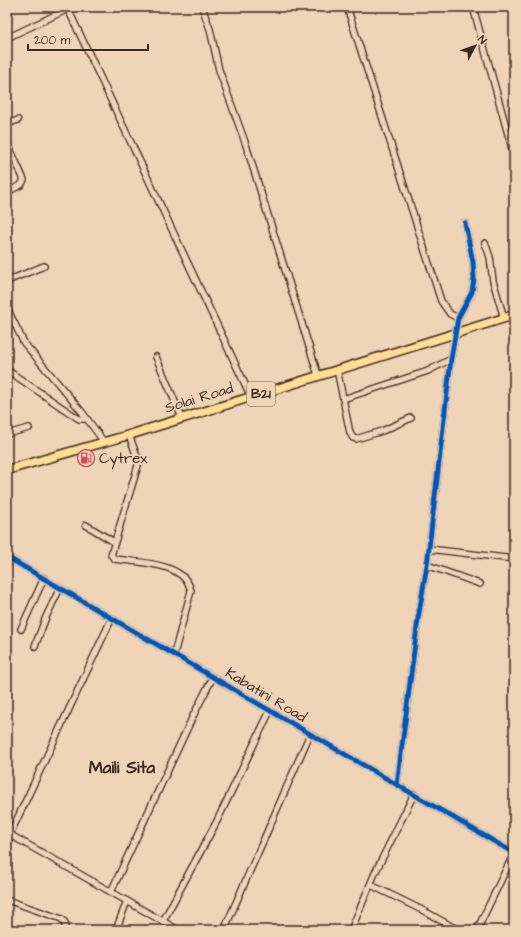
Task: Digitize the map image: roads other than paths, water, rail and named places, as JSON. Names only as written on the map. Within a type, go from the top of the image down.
[{"type":"highway","name":"Solai Road","points":[[7,470],[129,435],[514,315]]},
{"type":"street","points":[[202,7],[210,29],[219,70],[246,145],[318,375]]},
{"type":"street","points":[[347,7],[441,301],[450,314],[458,318]]},
{"type":"street","points":[[473,7],[514,156]]},
{"type":"street","points":[[7,38],[67,8],[251,396]]},
{"type":"street","points":[[7,124],[18,120]]},
{"type":"street","points":[[7,142],[24,180],[21,185],[7,192]]},
{"type":"street","points":[[397,785],[418,619],[427,565],[451,359],[458,318],[472,292],[474,279],[473,262],[465,223]]},
{"type":"street","points":[[485,243],[490,257],[493,281],[504,318]]},
{"type":"street","points":[[7,281],[44,266]]},
{"type":"street","points":[[7,308],[24,343],[87,419],[104,442]]},
{"type":"street","points":[[156,357],[182,418]]},
{"type":"street","points":[[343,399],[428,372],[451,359]]},
{"type":"street","points":[[337,369],[350,433],[353,438],[356,439],[411,418]]},
{"type":"street","points":[[7,370],[73,415],[79,418],[87,419]]},
{"type":"street","points":[[7,434],[29,428]]},
{"type":"street","points":[[129,435],[139,462],[111,552],[112,557],[173,570],[184,577],[190,584],[191,591],[174,654]]},
{"type":"street","points":[[86,526],[114,542]]},
{"type":"street","points":[[429,549],[514,559]]},
{"type":"street","points":[[7,565],[9,558]]},
{"type":"street","name":"Kabatini Road","points":[[9,558],[514,853]]},
{"type":"street","points":[[427,565],[480,584]]},
{"type":"street","points":[[21,629],[44,578]]},
{"type":"street","points":[[35,646],[46,617],[60,588]]},
{"type":"street","points":[[7,846],[8,834],[112,618]]},
{"type":"street","points":[[111,892],[194,714],[213,677]]},
{"type":"street","points":[[163,921],[216,821],[270,711]]},
{"type":"street","points":[[224,930],[310,734]]},
{"type":"street","points":[[350,930],[414,794]]},
{"type":"street","points":[[8,834],[178,930]]},
{"type":"street","points":[[477,930],[514,853]]},
{"type":"street","points":[[371,885],[424,911],[458,930]]},
{"type":"street","points":[[7,900],[62,919],[65,923],[65,930]]},
{"type":"street","points":[[116,930],[127,901]]},
{"type":"place","name":"Cytrex","points":[[86,458]]},
{"type":"district","name":"Maili Sita","points":[[122,768]]}]
